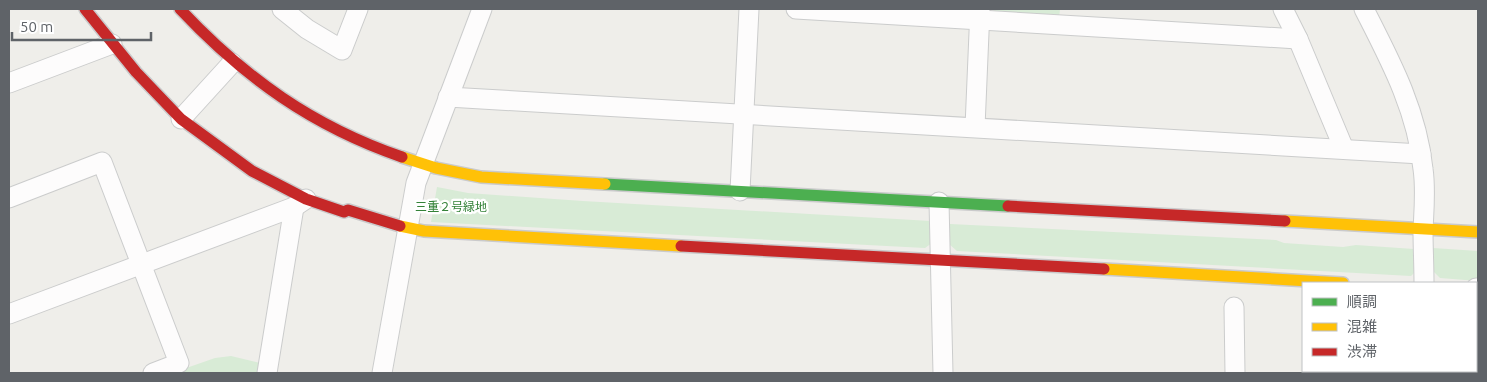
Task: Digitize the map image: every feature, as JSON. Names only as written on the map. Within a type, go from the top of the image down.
[{"type":"street","points":[[85,9],[136,72],[181,119],[252,171],[300,203],[344,212],[348,210],[407,228],[482,235],[1325,282]]},
{"type":"street","points":[[180,9],[232,62],[285,103],[322,124],[361,143],[422,165],[481,177],[1478,232]]},
{"type":"street","points":[[282,9],[307,28],[342,50],[358,9]]},
{"type":"street","points":[[382,373],[416,183],[482,9]]},
{"type":"street","points":[[740,191],[748,9]]},
{"type":"street","points":[[796,9],[980,14],[1298,39]]},
{"type":"street","points":[[1283,9],[1298,39],[1344,149]]},
{"type":"street","points":[[1364,9],[1400,80],[1413,117],[1421,154],[1425,208],[1423,228],[1424,282]]},
{"type":"street","points":[[975,127],[980,14]]},
{"type":"street","points":[[9,83],[112,44]]},
{"type":"street","points":[[181,119],[232,62]]},
{"type":"street","points":[[448,97],[1421,154]]},
{"type":"street","points":[[9,198],[102,162],[179,363],[153,373]]},
{"type":"street","points":[[939,202],[944,373]]},
{"type":"street","points":[[9,314],[300,203]]},
{"type":"street","points":[[266,373],[300,203]]},
{"type":"street","points":[[1234,306],[1235,373]]},
{"type":"green space","points":[[992,9],[1060,9],[1059,18],[997,14]]},
{"type":"green space","name":"三重２号緑地","points":[[437,187],[468,193],[583,201],[931,221],[932,243],[925,248],[431,222]]},
{"type":"green space","points":[[950,224],[1276,240],[1284,243],[1343,247],[1356,245],[1414,249],[1416,271],[1411,276],[957,251],[949,244]]},
{"type":"green space","points":[[1433,248],[1478,251],[1478,281],[1440,278],[1434,272]]},
{"type":"green space","points":[[231,356],[260,363],[258,373],[172,373],[215,358]]},
{"type":"traffic: fast","points":[[605,184],[1008,206]]},
{"type":"traffic: slow","points":[[402,157],[436,168],[481,177],[605,184]]},
{"type":"traffic: slow","points":[[1285,221],[1478,232]]},
{"type":"traffic: slow","points":[[400,226],[424,231],[681,246]]},
{"type":"traffic: slow","points":[[1104,269],[1326,282]]},
{"type":"traffic: jam","points":[[85,9],[136,72],[181,119],[252,171],[306,199],[344,212],[348,210],[400,226]]},
{"type":"traffic: jam","points":[[180,9],[229,57],[282,97],[309,115],[338,130],[369,145],[402,157]]},
{"type":"traffic: jam","points":[[1008,206],[1285,221]]},
{"type":"traffic: jam","points":[[681,246],[1104,269]]}]
